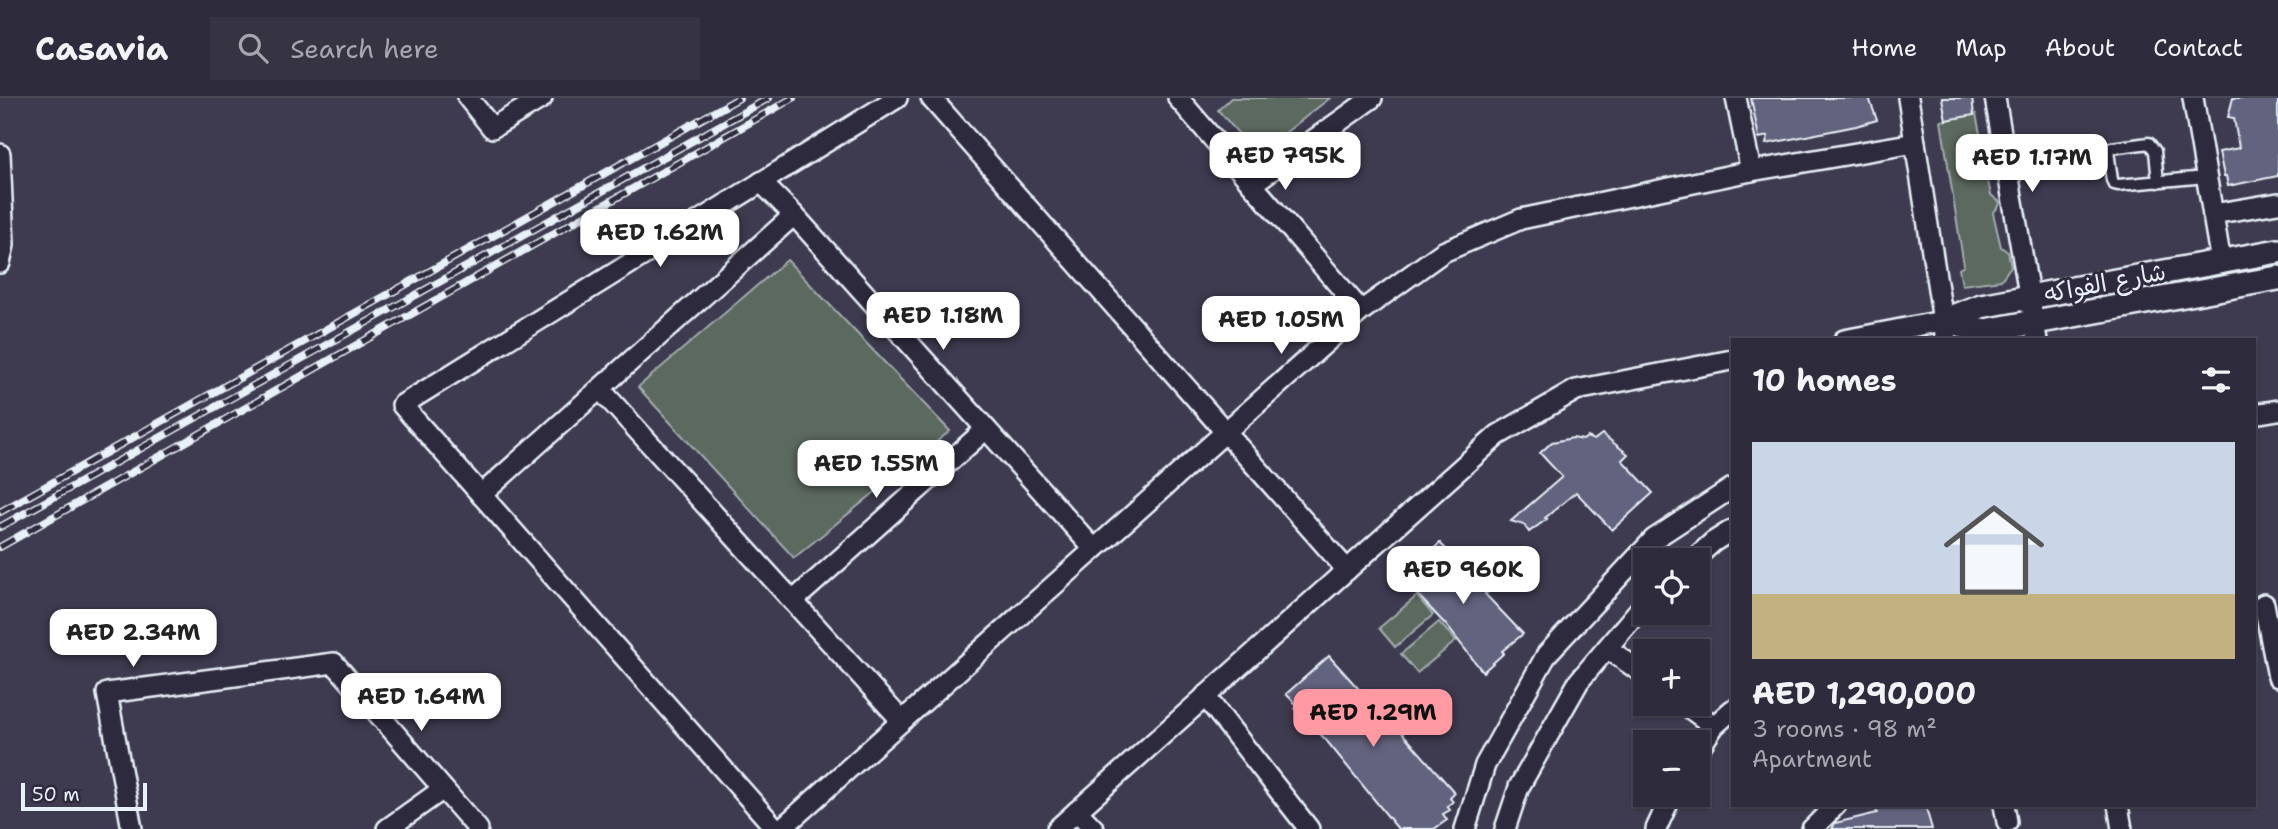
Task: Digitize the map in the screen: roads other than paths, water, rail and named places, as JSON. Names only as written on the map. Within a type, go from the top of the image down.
[{"type":"street","points":[[468,98],[492,128],[542,98]]},
{"type":"street","points":[[897,98],[402,405],[778,829],[1361,312],[1443,251],[1521,219],[1751,171],[1915,143]]},
{"type":"street","points":[[931,98],[1347,570]]},
{"type":"street","points":[[1178,98],[1361,312]]},
{"type":"street","points":[[1252,184],[1372,98]]},
{"type":"street","points":[[1736,98],[1751,171]]},
{"type":"street","points":[[1908,98],[1944,330]]},
{"type":"street","points":[[1995,98],[2036,331]]},
{"type":"street","points":[[2193,98],[2221,262]]},
{"type":"street","points":[[0,154],[4,245],[0,263]]},
{"type":"street","points":[[761,183],[794,215],[1094,549]]},
{"type":"street","points":[[2213,214],[2278,203]]},
{"type":"street","points":[[481,495],[794,215]]},
{"type":"street","points":[[1864,338],[1944,330],[1981,306],[2278,251]]},
{"type":"street","name":"شارع الفواكه","points":[[1944,330],[2036,331],[2278,278]]},
{"type":"street","points":[[1057,829],[1498,435],[1576,390],[1731,360]]},
{"type":"street","points":[[600,389],[902,721]]},
{"type":"street","points":[[2256,414],[2278,410]]},
{"type":"street","points":[[793,601],[986,429]]},
{"type":"street","points":[[1465,829],[1485,765],[1547,654],[1654,539],[1731,489]]},
{"type":"street","points":[[1706,548],[1731,531]]},
{"type":"street","points":[[2265,604],[2278,677]]},
{"type":"street","points":[[1505,829],[1519,787],[1579,681],[1633,617]]},
{"type":"street","points":[[1607,648],[1633,667]]},
{"type":"street","points":[[132,829],[107,693],[334,663],[478,829]]},
{"type":"street","points":[[1206,696],[1309,829]]},
{"type":"street","points":[[1710,732],[1731,711]]},
{"type":"street","points":[[1700,716],[1714,726]]},
{"type":"street","points":[[387,829],[443,789]]},
{"type":"street","points":[[1656,829],[1666,807]]},
{"type":"street","points":[[1812,829],[1834,807]]},
{"type":"street","points":[[2118,807],[2122,829]]},
{"type":"street","points":[[1077,811],[1094,829]]},
{"type":"lane","points":[[2158,182],[2155,151],[2149,143],[2111,148],[2108,151],[2114,184],[2158,182],[2206,177]]},
{"type":"railway","points":[[0,512],[739,98]]},
{"type":"railway","points":[[0,527],[769,98]]},
{"type":"railway","points":[[0,547],[793,98]]}]
